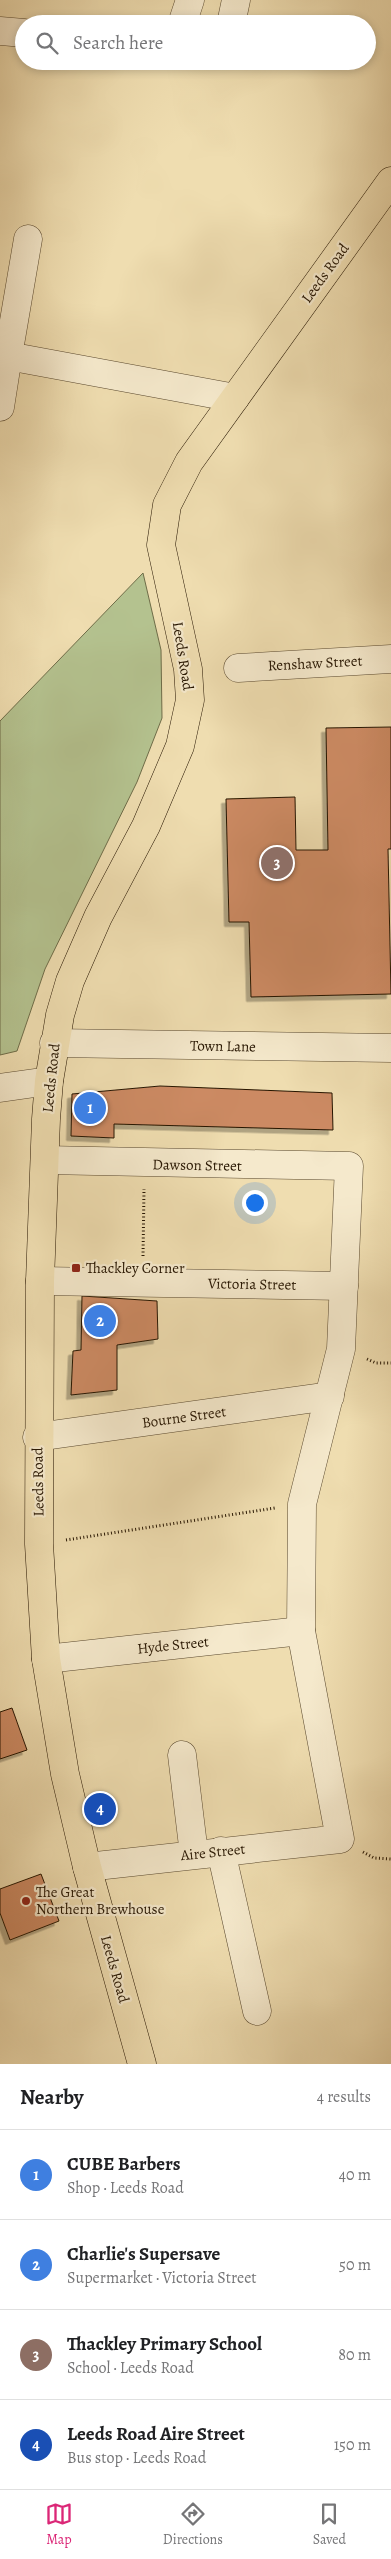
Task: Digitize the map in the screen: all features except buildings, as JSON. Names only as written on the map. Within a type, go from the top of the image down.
[{"type":"main road","name":"Leeds Road","points":[[142,2064],[86,1867],[65,1774],[46,1659],[39,1544],[40,1281],[49,1081],[54,1043],[70,981],[98,917],[146,826],[180,746],[190,700],[188,669],[161,545],[167,505],[189,462],[391,181]]},
{"type":"street","points":[[185,15],[190,0]]},
{"type":"street","points":[[233,15],[236,0]]},
{"type":"street","points":[[0,31],[15,32]]},
{"type":"street","points":[[0,407],[28,239]]},
{"type":"street","points":[[8,356],[235,398]]},
{"type":"street","name":"Renshaw Street","points":[[238,668],[391,659]]},
{"type":"street","name":"Town Lane","points":[[54,1043],[391,1048]]},
{"type":"street","points":[[0,1088],[49,1081]]},
{"type":"street","name":"Dawson Street","points":[[45,1160],[145,1164],[348,1166],[344,1286]]},
{"type":"street","name":"Victoria Street","points":[[40,1281],[344,1286]]},
{"type":"street","points":[[301,1631],[302,1504],[341,1349],[344,1286]]},
{"type":"street","name":"Bourne Street","points":[[38,1437],[330,1396]]},
{"type":"street","name":"Hyde Street","points":[[46,1659],[301,1631]]},
{"type":"street","name":"Aire Street","points":[[86,1867],[340,1839],[301,1631]]},
{"type":"street","points":[[182,1755],[194,1854]]},
{"type":"street","points":[[221,1851],[257,2011]]},
{"type":"path","points":[[142,1283],[145,1164]]},
{"type":"path","points":[[376,1362],[391,1362]]},
{"type":"path","points":[[39,1544],[302,1504]]},
{"type":"path","points":[[374,1858],[391,1859]]},
{"type":"green space","points":[[143,573],[161,650],[162,718],[137,782],[45,969],[17,1051],[0,1055],[0,721]]},
{"type":"place","name":"Thackley Primary School","points":[[277,863]]},
{"type":"place","name":"CUBE Barbers","points":[[90,1108]]},
{"type":"place","name":"Thackley Corner","points":[[76,1268]]},
{"type":"place","name":"Charlie's Supersave","points":[[100,1321]]},
{"type":"place","name":"Leeds Road Aire Street","points":[[100,1809]]},
{"type":"place","name":"The Great Northern Brewhouse","points":[[26,1901]]}]
